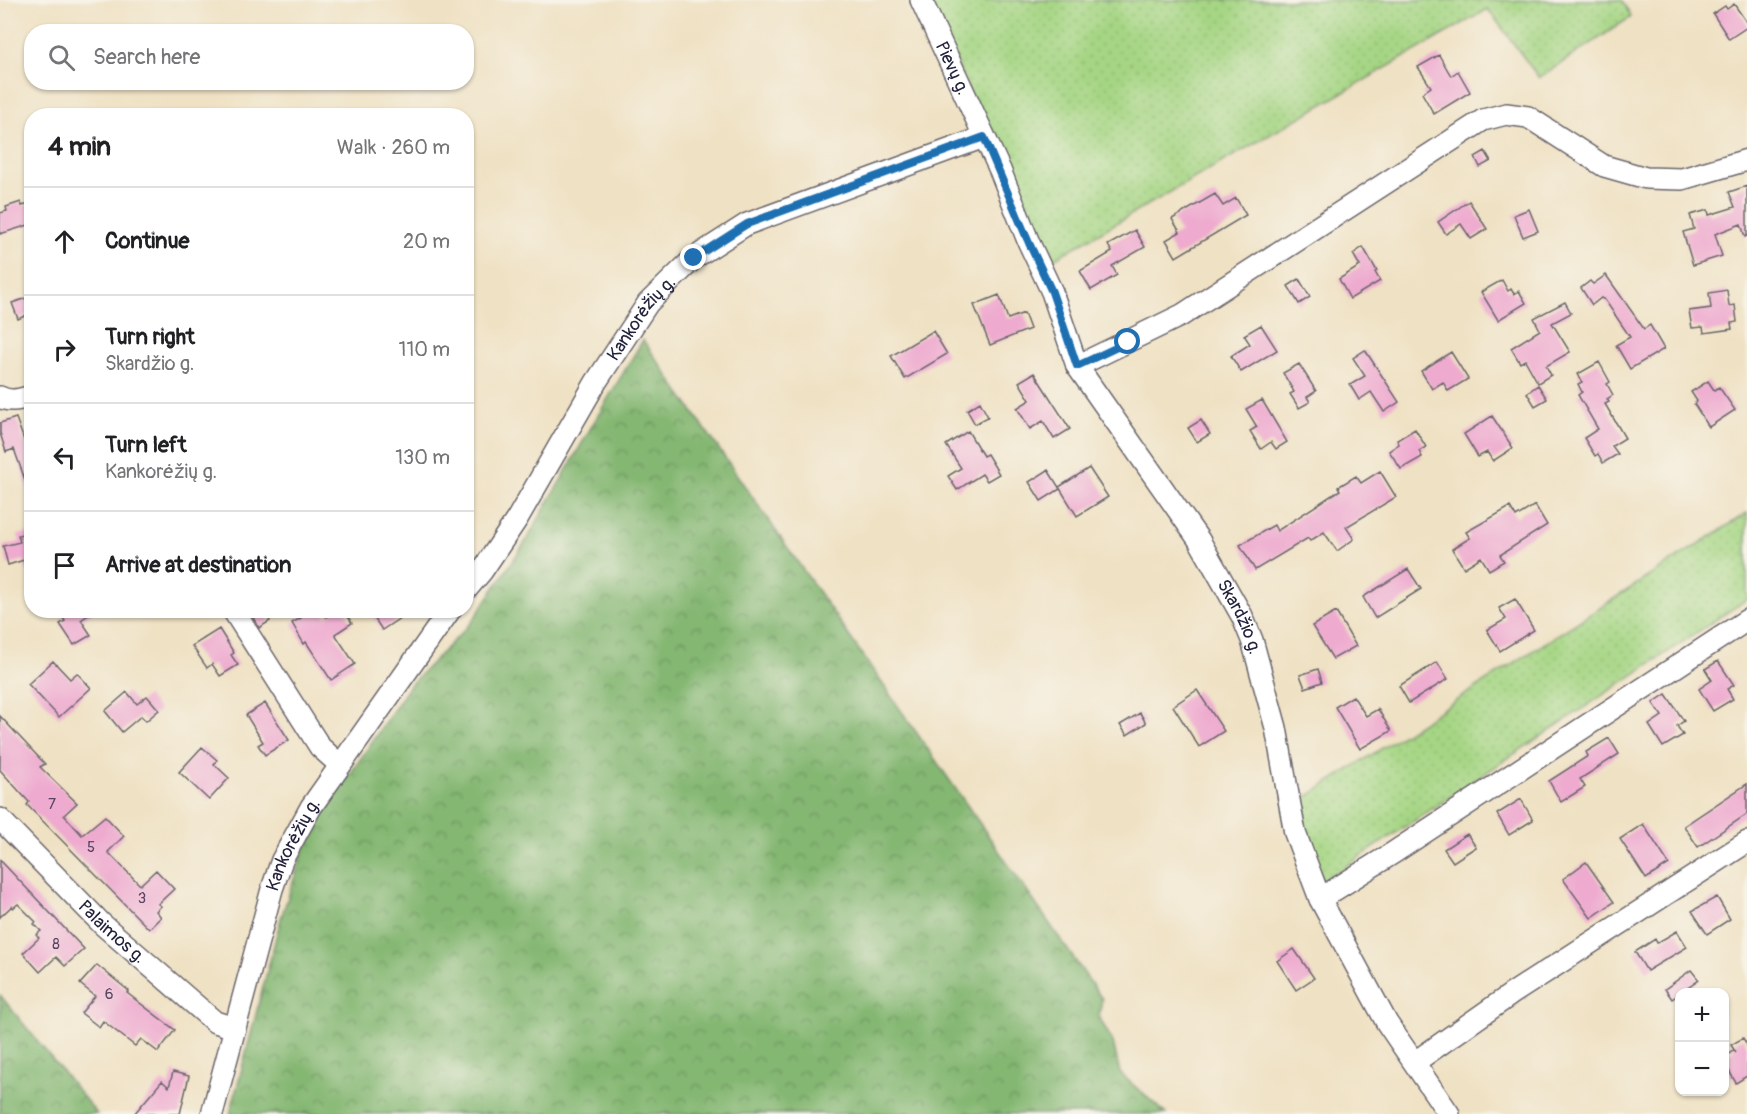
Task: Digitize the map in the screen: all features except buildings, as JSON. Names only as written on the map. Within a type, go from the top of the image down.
[{"type":"street","name":"Pievų g.","points":[[921,0],[984,137]]},
{"type":"street","points":[[1077,366],[1182,315],[1484,120],[1506,114],[1528,117],[1604,166],[1646,178],[1682,179],[1747,160]]},
{"type":"street","name":"Skardžio g.","points":[[984,137],[1052,292],[1077,366],[1198,540],[1249,632],[1276,728],[1295,833],[1320,899],[1387,1023],[1449,1114]]},
{"type":"street","name":"Kankorėžių g.","points":[[474,580],[517,519],[596,381],[648,303],[694,258],[747,224],[984,137]]},
{"type":"street","points":[[0,397],[7,401],[24,398]]},
{"type":"street","points":[[237,618],[320,747],[340,765]]},
{"type":"street","name":"Kankorėžių g.","points":[[212,1114],[272,889],[282,860],[311,807],[444,618]]},
{"type":"street","points":[[1320,899],[1393,854],[1747,620]]},
{"type":"street","name":"Palaimos g.","points":[[0,819],[102,924],[215,1022],[235,1028]]},
{"type":"street","points":[[1414,1062],[1513,993],[1747,842]]},
{"type":"green space","points":[[928,0],[1622,0],[1631,17],[1539,78],[1488,9],[1047,263]]},
{"type":"green space","points":[[643,340],[1102,999],[1099,1017],[1113,1042],[1120,1073],[1166,1114],[230,1114],[281,918],[303,852],[323,814],[411,684],[471,623],[526,541]]},
{"type":"green space","points":[[1747,513],[1747,599],[1322,882],[1307,840],[1300,801]]},
{"type":"green space","points":[[0,995],[97,1114],[0,1114]]},
{"type":"route","points":[[694,258],[747,224],[984,137],[1052,292],[1077,366],[1128,342]]}]
